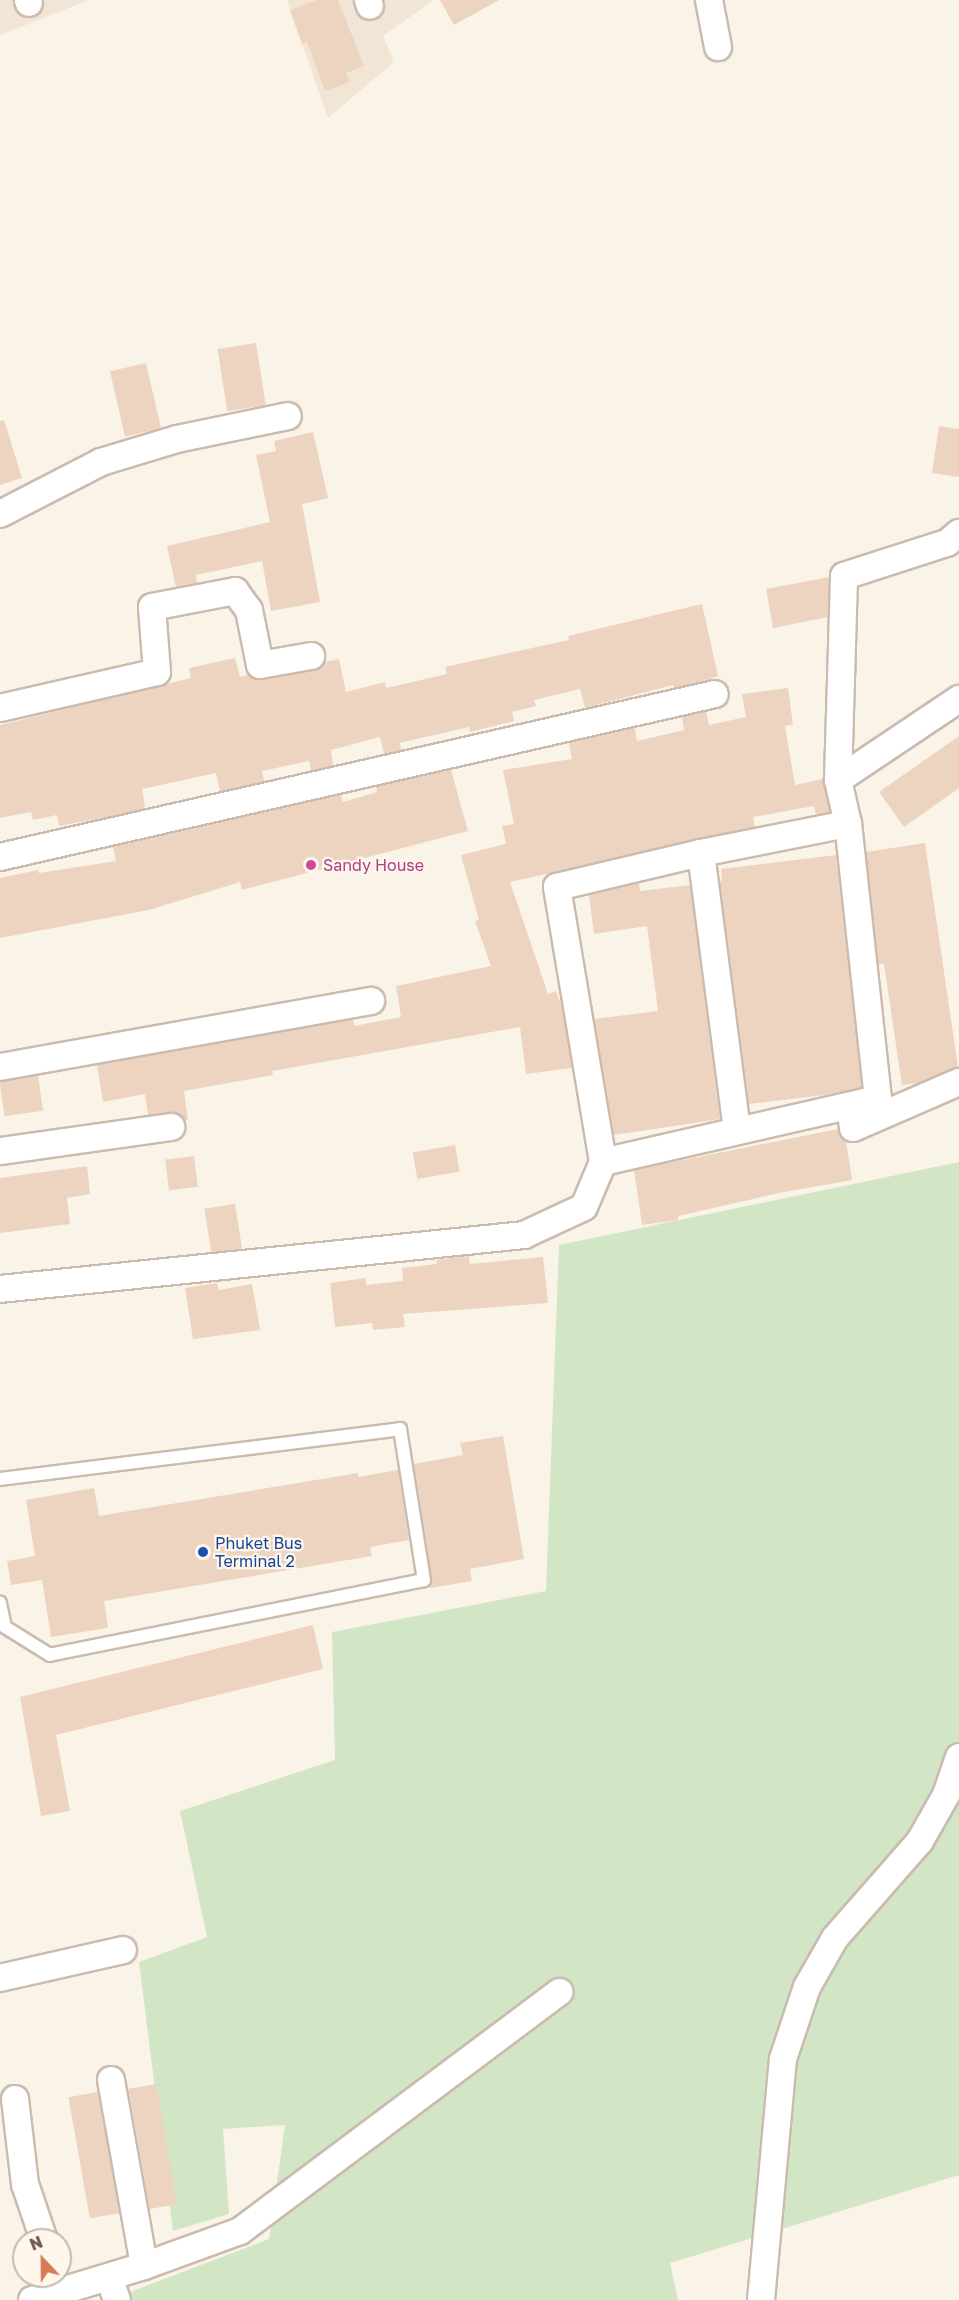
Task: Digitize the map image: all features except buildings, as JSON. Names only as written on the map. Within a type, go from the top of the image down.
[{"type":"street","points":[[709,0],[718,47]]},
{"type":"street","points":[[0,514],[100,462],[177,439],[288,416]]},
{"type":"street","points":[[603,1162],[878,1099],[848,824],[838,780],[844,576],[947,543],[959,533]]},
{"type":"street","points":[[0,708],[157,672],[152,607],[235,591],[249,610],[260,665],[310,656]]},
{"type":"street","points":[[0,857],[716,694]]},
{"type":"street","points":[[838,780],[959,699]]},
{"type":"street","points":[[0,1288],[524,1235],[584,1207],[603,1162],[557,887],[701,853],[848,824]]},
{"type":"street","points":[[701,853],[737,1131]]},
{"type":"street","points":[[0,1067],[371,1001]]},
{"type":"street","points":[[850,1106],[853,1128],[959,1082]]},
{"type":"street","points":[[0,1151],[171,1127]]},
{"type":"street","points":[[761,2300],[783,2059],[807,1987],[835,1938],[920,1841],[946,1795],[959,1757]]},
{"type":"street","points":[[0,1978],[123,1950]]},
{"type":"street","points":[[72,2285],[113,2288],[144,2266],[240,2231],[560,1992]]},
{"type":"street","points":[[111,2080],[144,2266]]},
{"type":"street","points":[[15,2099],[25,2184],[40,2228]]},
{"type":"street","points":[[32,2300],[52,2288]]},
{"type":"lane","points":[[0,1479],[400,1429],[424,1580],[50,1655],[5,1627],[0,1603]]},
{"type":"shaded area","points":[[0,0],[89,0],[0,35]]},
{"type":"shaded area","points":[[287,0],[434,0],[383,36],[394,62],[328,118]]},
{"type":"green space","points":[[959,1162],[959,2175],[670,2263],[678,2300],[132,2300],[130,2292],[269,2239],[285,2125],[223,2129],[229,2214],[173,2231],[139,1962],[207,1937],[180,1811],[335,1760],[332,1632],[546,1591],[559,1245]]},
{"type":"place","name":"Sandy House","points":[[311,865]]},
{"type":"place","name":"Phuket Bus Terminal 2","points":[[203,1552]]}]
